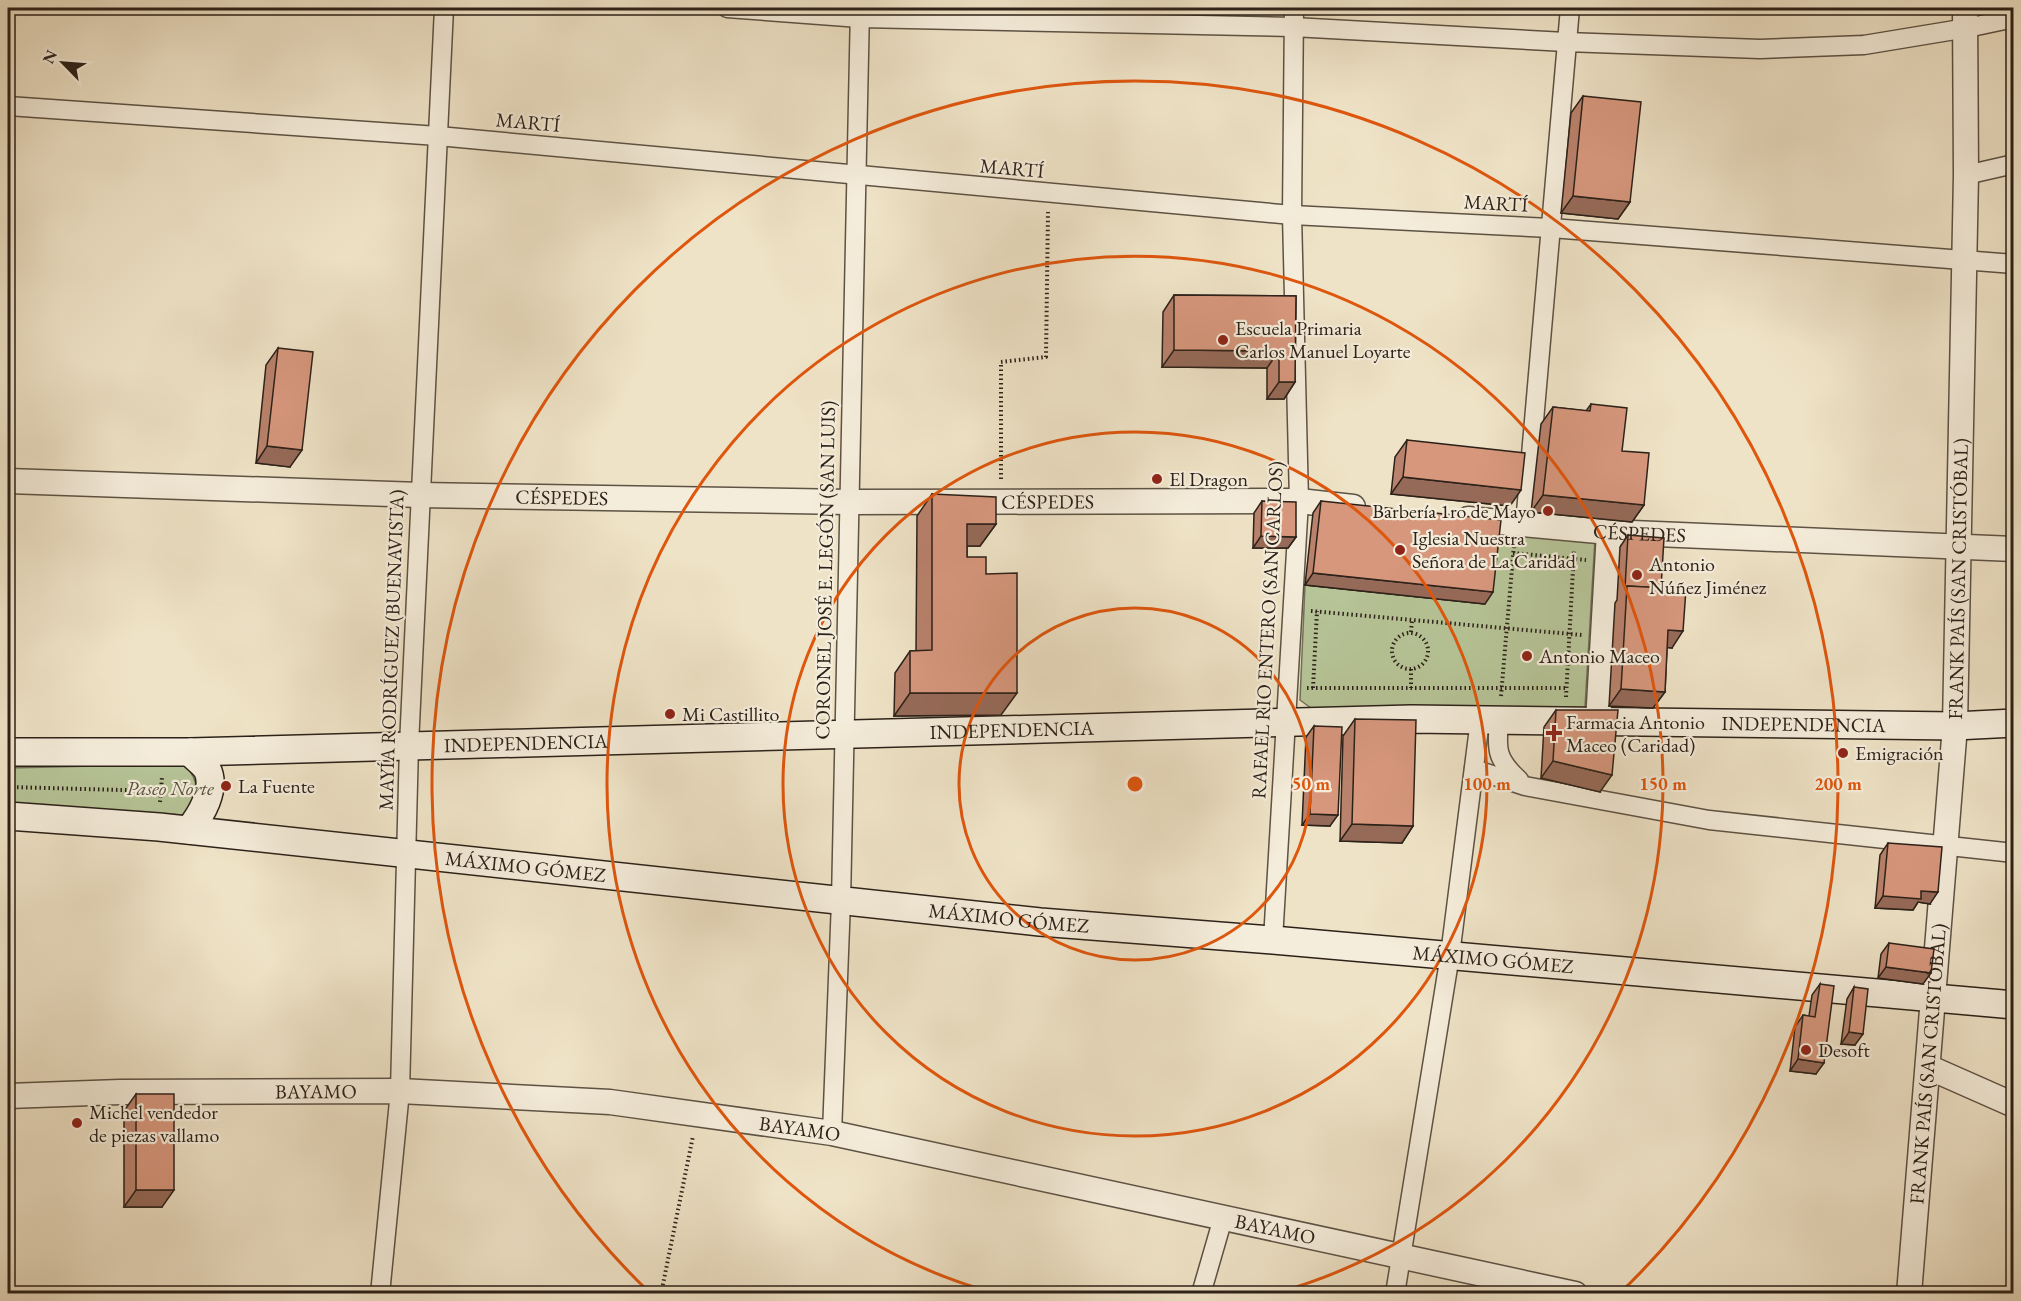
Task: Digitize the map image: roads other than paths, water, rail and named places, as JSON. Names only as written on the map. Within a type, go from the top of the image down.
[{"type":"main road","name":"INDEPENDENCIA","points":[[8,752],[177,751],[1288,721],[1490,720],[1955,726],[2013,723]]},
{"type":"main road","points":[[177,751],[207,769],[209,784],[203,812],[189,830]]},
{"type":"main road","name":"MÁXIMO GÓMEZ","points":[[8,816],[189,830],[1040,922],[1450,955],[2013,1005]]},
{"type":"street","name":"MAYÍA RODRÍGUEZ (BUENAVISTA)","points":[[380,1293],[400,1091],[409,745],[444,8]]},
{"type":"street","points":[[727,8],[1293,27],[1566,42],[1760,49],[1864,45],[1966,18],[2013,18]]},
{"type":"street","name":"RAFAEL RIO ENTERO (SAN CARLOS)","points":[[1273,940],[1288,721],[1299,501],[1292,215],[1294,8]]},
{"type":"street","points":[[1520,524],[1551,228],[1570,8]]},
{"type":"street","name":"CORONEL JOSÉ E. LEGÓN (SAN LUIS)","points":[[832,1133],[841,901],[860,13]]},
{"type":"street","name":"FRANK PAÍS (SAN CRISTÓBAL)","points":[[1909,1293],[1955,726],[1966,176],[1966,18]]},
{"type":"street","name":"MARTÍ","points":[[8,106],[438,136],[1292,215],[1551,228],[2013,264]]},
{"type":"street","points":[[1966,176],[2013,164]]},
{"type":"street","name":"CÉSPEDES","points":[[8,481],[420,495],[849,502],[1299,501],[1379,509]]},
{"type":"street","name":"CÉSPEDES","points":[[1447,516],[1609,532],[2013,549]]},
{"type":"street","points":[[1598,722],[1609,532]]},
{"type":"street","points":[[1395,1293],[1450,955],[1474,769],[1490,720]]},
{"type":"street","points":[[1490,720],[1496,747],[1504,767],[1525,786]]},
{"type":"street","points":[[1474,769],[1525,786],[1709,820],[2013,853]]},
{"type":"street","points":[[1928,1067],[2013,1105]]},
{"type":"street","name":"BAYAMO","points":[[8,1096],[120,1092],[400,1091],[610,1102],[832,1133],[1575,1293]]},
{"type":"street","points":[[1201,1293],[1223,1218]]},
{"type":"place","name":"Escuela Primaria Carlos Manuel Loyarte","points":[[1223,340]]},
{"type":"place","name":"El Dragon","points":[[1157,479]]},
{"type":"place","name":"Barbería 1ro de Mayo","points":[[1548,511]]},
{"type":"place","name":"Iglesia Nuestra Señora de La Caridad","points":[[1400,550]]},
{"type":"place","name":"Antonio Núñez Jiménez","points":[[1637,575]]},
{"type":"place","name":"Antonio Maceo","points":[[1527,656]]},
{"type":"place","name":"Mi Castillito","points":[[670,714]]},
{"type":"place","name":"Farmacia Antonio Maceo (Caridad)","points":[[1554,733]]},
{"type":"place","name":"Emigración","points":[[1843,753]]},
{"type":"place","name":"La Fuente","points":[[226,786]]},
{"type":"place","name":"Desoft","points":[[1806,1050]]},
{"type":"place","name":"Michel vendedor de piezas vallamo","points":[[77,1123]]},
{"type":"park label","name":"Paseo Norte","points":[[170,788]]}]
